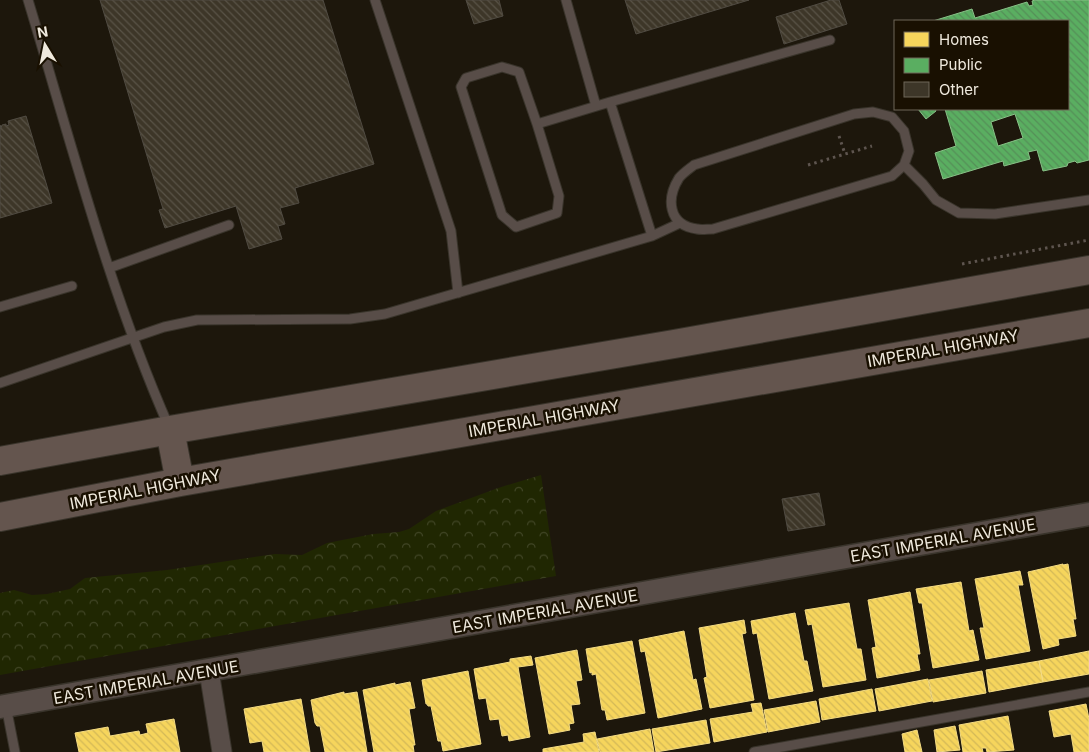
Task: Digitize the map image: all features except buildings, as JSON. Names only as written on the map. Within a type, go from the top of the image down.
[{"type":"main road","points":[[0,461],[170,430],[665,346],[1089,270]]},
{"type":"main road","name":"IMPERIAL HIGHWAY","points":[[0,517],[180,482],[1089,323]]},
{"type":"main road","points":[[170,430],[180,482]]},
{"type":"street","name":"EAST IMPERIAL AVENUE","points":[[3,706],[1089,514]]},
{"type":"street","points":[[208,671],[222,752]]},
{"type":"lane","points":[[28,0],[133,338],[170,430]]},
{"type":"lane","points":[[375,0],[451,231],[458,293]]},
{"type":"lane","points":[[566,0],[596,106]]},
{"type":"lane","points":[[537,124],[830,40]]},
{"type":"lane","points":[[502,67],[519,72],[537,124],[559,196],[557,213],[516,227],[502,215],[461,86],[466,78],[502,67]]},
{"type":"lane","points":[[610,102],[652,236]]},
{"type":"lane","points":[[873,112],[892,118],[904,131],[909,151],[904,165],[892,176],[713,229],[695,229],[680,223],[671,210],[671,194],[680,177],[694,165],[854,114],[873,112]]},
{"type":"lane","points":[[904,165],[936,200],[959,213],[995,214],[1089,200]]},
{"type":"lane","points":[[0,383],[164,327],[196,320],[368,317],[458,293],[652,236],[680,223]]},
{"type":"lane","points":[[110,268],[229,226]]},
{"type":"lane","points":[[0,307],[72,286]]},
{"type":"lane","points":[[754,752],[1089,692]]},
{"type":"lane","points":[[3,706],[14,752]]},
{"type":"path","points":[[837,130],[845,154]]},
{"type":"path","points":[[808,165],[872,146]]},
{"type":"green space","points":[[541,475],[556,576],[0,675],[0,593],[14,590],[32,595],[47,594],[70,589],[85,578],[167,570],[275,554],[302,555],[327,543],[409,529],[436,511],[498,488]]}]
